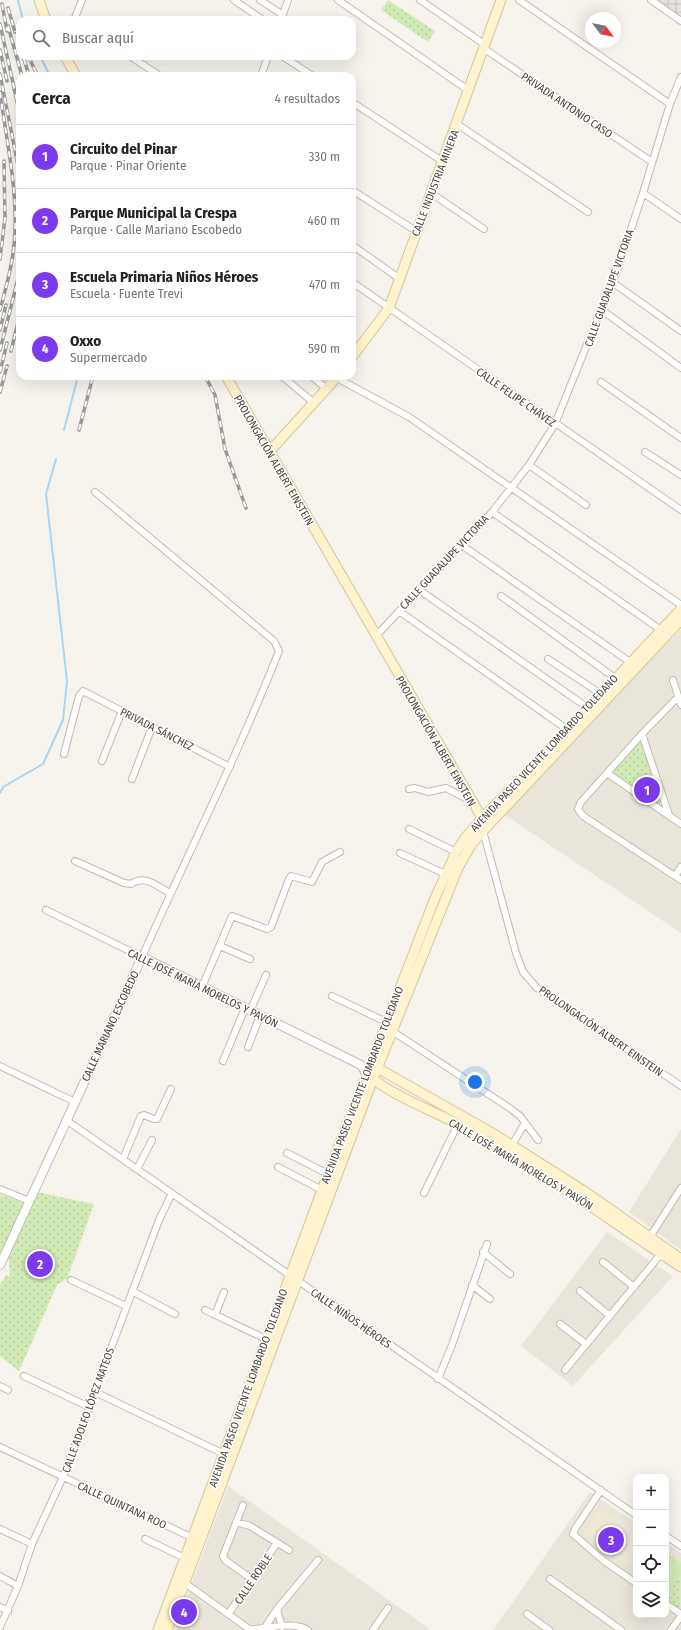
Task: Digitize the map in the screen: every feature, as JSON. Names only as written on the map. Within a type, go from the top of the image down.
[{"type":"main road","points":[[39,0],[45,16]]},
{"type":"main road","name":"CALLE INDUSTRIA MINERA","points":[[356,352],[389,308],[501,0]]},
{"type":"main road","points":[[66,60],[74,72]]},
{"type":"main road","name":"PROLONGACIÓN ALBERT EINSTEIN","points":[[228,380],[482,818],[483,831]]},
{"type":"main road","points":[[270,451],[334,380]]},
{"type":"main road","name":"AVENIDA PASEO VICENTE LOMBARDO TOLEDANO","points":[[158,1630],[181,1580],[197,1540],[370,1076],[392,1031],[458,868],[471,845],[483,831],[665,630],[681,609]]},
{"type":"main road","name":"AVENIDA PASEO VICENTE LOMBARDO TOLEDANO","points":[[374,1066],[386,1022],[445,874],[465,838],[482,818],[568,730],[630,662],[665,630],[681,620]]},
{"type":"main road","points":[[665,630],[681,629]]},
{"type":"main road","name":"CALLE JOSÉ MARÍA MORELOS Y PAVÓN","points":[[374,1066],[491,1138],[681,1267]]},
{"type":"main road","name":"AVENIDA PASEO VICENTE LOMBARDO TOLEDANO","points":[[167,1630],[181,1580],[185,1558],[197,1540],[224,1454],[266,1339],[294,1278],[328,1174],[370,1076]]},
{"type":"main road","name":"CALLE JOSÉ MARÍA MORELOS Y PAVÓN","points":[[370,1076],[393,1092],[458,1124],[512,1145],[599,1201],[650,1238],[681,1258]]},
{"type":"street","points":[[76,16],[82,0]]},
{"type":"street","points":[[234,0],[257,16]]},
{"type":"street","points":[[260,0],[280,16]]},
{"type":"street","points":[[283,16],[288,0]]},
{"type":"street","points":[[338,0],[468,90]]},
{"type":"street","name":"PRIVADA ANTONIO CASO","points":[[420,0],[483,46],[652,162]]},
{"type":"street","points":[[519,0],[670,104]]},
{"type":"street","points":[[651,0],[681,21]]},
{"type":"street","points":[[136,60],[154,72]]},
{"type":"street","points":[[262,72],[267,60]]},
{"type":"street","points":[[288,60],[307,72]]},
{"type":"street","name":"CALLE GUADALUPE VICTORIA","points":[[376,636],[460,544],[492,512],[529,465],[555,424],[602,310],[643,193],[670,104],[681,77]]},
{"type":"street","points":[[356,105],[442,161]]},
{"type":"street","points":[[457,124],[588,212]]},
{"type":"street","points":[[356,193],[416,231]]},
{"type":"street","points":[[431,193],[484,229]]},
{"type":"street","points":[[643,193],[681,219]]},
{"type":"street","points":[[356,249],[400,279]]},
{"type":"street","points":[[612,282],[681,331]]},
{"type":"street","name":"CALLE FELIPE CHÁVEZ","points":[[356,285],[681,510]]},
{"type":"street","points":[[602,310],[681,368]]},
{"type":"street","points":[[287,380],[314,403]]},
{"type":"street","points":[[316,380],[327,389]]},
{"type":"street","points":[[342,380],[409,417],[681,605]]},
{"type":"street","points":[[601,382],[681,438]]},
{"type":"street","points":[[645,452],[681,475]]},
{"type":"street","points":[[529,465],[586,506]]},
{"type":"street","name":"CALLE MARIANO ESCOBEDO","points":[[0,1265],[170,893],[230,768],[279,651],[274,641],[95,492]]},
{"type":"street","points":[[492,512],[665,630]]},
{"type":"street","points":[[460,544],[630,662]]},
{"type":"street","points":[[418,589],[588,708]]},
{"type":"street","points":[[501,596],[615,678]]},
{"type":"street","points":[[399,611],[568,730]]},
{"type":"street","points":[[548,659],[601,694]]},
{"type":"street","points":[[673,680],[681,705]]},
{"type":"street","name":"PRIVADA SÁNCHEZ","points":[[64,754],[79,696],[83,691],[230,768]]},
{"type":"street","points":[[678,698],[642,734],[578,806],[579,811],[583,816],[681,880]]},
{"type":"street","points":[[102,762],[122,711]]},
{"type":"street","points":[[132,779],[152,727]]},
{"type":"street","points":[[642,734],[670,815]]},
{"type":"street","points":[[607,773],[681,824]]},
{"type":"street","points":[[409,789],[416,788],[428,792],[446,788],[472,802]]},
{"type":"street","points":[[409,829],[456,852]]},
{"type":"street","name":"PROLONGACIÓN ALBERT EINSTEIN","points":[[483,831],[516,954],[523,972],[537,988],[681,1086]]},
{"type":"street","points":[[202,987],[232,916],[267,929],[271,927],[291,876],[312,882],[322,862],[340,852]]},
{"type":"street","points":[[400,853],[445,874]]},
{"type":"street","points":[[75,861],[124,883],[131,884],[137,879],[145,879],[170,893]]},
{"type":"street","points":[[675,876],[681,867]]},
{"type":"street","name":"CALLE JOSÉ MARÍA MORELOS Y PAVÓN","points":[[46,910],[360,1065],[370,1076]]},
{"type":"street","points":[[220,946],[250,959]]},
{"type":"street","points":[[224,1061],[266,975]]},
{"type":"street","points":[[332,996],[386,1022]]},
{"type":"street","points":[[248,1047],[260,1016]]},
{"type":"street","points":[[392,1031],[511,1109],[525,1123],[538,1140]]},
{"type":"street","points":[[360,1065],[374,1066]]},
{"type":"street","points":[[0,1066],[75,1102]]},
{"type":"street","points":[[123,1159],[141,1116],[144,1115],[157,1119],[171,1089]]},
{"type":"street","name":"CALLE NIÑOS HÉROES","points":[[66,1120],[633,1513]]},
{"type":"street","points":[[512,1145],[525,1123]]},
{"type":"street","points":[[424,1193],[458,1124]]},
{"type":"street","points":[[137,1168],[152,1140]]},
{"type":"street","points":[[287,1153],[328,1174]]},
{"type":"street","points":[[278,1167],[322,1190]]},
{"type":"street","points":[[650,1238],[681,1188]]},
{"type":"street","points":[[0,1189],[29,1201]]},
{"type":"street","name":"CALLE ADOLFO LÓPEZ MATEOS","points":[[0,1627],[18,1586],[32,1544],[63,1477],[159,1220],[172,1193]]},
{"type":"street","points":[[438,1378],[452,1345],[487,1244]]},
{"type":"street","points":[[483,1252],[510,1274]]},
{"type":"street","points":[[565,1370],[661,1254]]},
{"type":"street","points":[[603,1262],[634,1287]]},
{"type":"street","points":[[71,1280],[126,1306]]},
{"type":"street","points":[[472,1285],[490,1299]]},
{"type":"street","points":[[132,1291],[175,1314]]},
{"type":"street","points":[[580,1291],[610,1316]]},
{"type":"street","points":[[215,1315],[224,1292]]},
{"type":"street","points":[[205,1310],[266,1339]]},
{"type":"street","points":[[560,1324],[586,1344]]},
{"type":"street","points":[[24,1376],[89,1407]]},
{"type":"street","points":[[0,1386],[8,1390]]},
{"type":"street","points":[[95,1392],[224,1454]]},
{"type":"street","name":"CALLE QUINTANA ROO","points":[[0,1447],[197,1540]]},
{"type":"street","points":[[601,1490],[573,1534],[604,1560],[635,1582]]},
{"type":"street","points":[[243,1504],[223,1557],[253,1580]]},
{"type":"street","name":"CALLE ROBLE","points":[[229,1613],[277,1543],[250,1526],[236,1522]]},
{"type":"street","points":[[0,1529],[32,1544]]},
{"type":"street","points":[[669,1538],[681,1546]]},
{"type":"street","points":[[145,1539],[185,1558]]},
{"type":"street","points":[[277,1543],[289,1550]]},
{"type":"street","points":[[264,1629],[277,1609],[318,1560]]},
{"type":"street","points":[[0,1576],[18,1586]]},
{"type":"street","points":[[550,1579],[621,1630]]},
{"type":"street","points":[[181,1580],[229,1613],[248,1629],[282,1627],[307,1630]]},
{"type":"street","points":[[669,1606],[681,1615],[671,1630]]},
{"type":"street","points":[[0,1607],[8,1611]]},
{"type":"street","points":[[373,1630],[388,1608]]},
{"type":"street","points":[[277,1609],[282,1627]]},
{"type":"street","points":[[527,1614],[549,1630]]},
{"type":"shaded area","points":[[657,0],[681,0],[681,17]]},
{"type":"shaded area","points":[[681,630],[681,933],[496,809]]},
{"type":"shaded area","points":[[681,1129],[681,1250],[629,1212]]},
{"type":"shaded area","points":[[607,1232],[673,1276],[573,1386],[521,1346]]},
{"type":"shaded area","points":[[228,1486],[431,1630],[174,1630]]},
{"type":"shaded area","points":[[590,1492],[633,1521],[633,1618],[669,1618],[669,1545],[681,1553],[681,1630],[493,1630]]},
{"type":"shaded area","points":[[600,1508],[630,1529],[625,1535],[633,1542],[633,1560],[628,1566],[582,1533]]},
{"type":"green space","points":[[388,0],[435,31],[428,42],[381,10]]},
{"type":"green space","points":[[641,739],[663,807],[610,773]]},
{"type":"green space","points":[[37,1192],[94,1204],[67,1279],[57,1285],[19,1371],[0,1356],[0,1285],[6,1275],[10,1276],[8,1250]]},
{"type":"green space","points":[[0,1194],[22,1203],[27,1202],[0,1263]]},
{"type":"green space","points":[[669,1554],[681,1563],[680,1610],[669,1603]]},
{"type":"green space","points":[[669,1558],[681,1566],[681,1576],[669,1592]]},
{"type":"waterway","points":[[18,0],[22,16]]},
{"type":"waterway","points":[[42,60],[48,72]]},
{"type":"waterway","points":[[64,430],[77,380]]},
{"type":"waterway","points":[[0,793],[3,787],[43,764],[63,720],[67,681],[46,494],[56,459]]},
{"type":"railway","points":[[2,4],[7,31]]},
{"type":"railway","points":[[8,8],[15,32]]},
{"type":"railway","points":[[0,24],[16,97]]},
{"type":"railway","points":[[8,26],[16,55]]},
{"type":"railway","points":[[0,50],[7,81]]},
{"type":"railway","points":[[18,60],[21,72]]},
{"type":"railway","points":[[24,60],[28,72]]},
{"type":"railway","points":[[30,60],[36,72]]},
{"type":"railway","points":[[0,74],[16,156]]},
{"type":"railway","points":[[0,92],[13,180],[15,215],[12,262],[0,310]]},
{"type":"railway","points":[[0,259],[5,218],[4,161]]},
{"type":"railway","points":[[0,350],[16,287]]},
{"type":"railway","points":[[0,330],[6,305]]},
{"type":"railway","points":[[11,351],[16,330]]},
{"type":"railway","points":[[0,372],[7,343]]},
{"type":"railway","points":[[0,392],[7,366]]},
{"type":"railway","points":[[79,430],[92,380]]},
{"type":"railway","points":[[207,380],[215,395],[225,449],[246,508]]},
{"type":"place","name":"Circuito del Pinar","points":[[647,790]]},
{"type":"place","name":"Parque Municipal la Crespa","points":[[40,1264]]},
{"type":"place","name":"Escuela Primaria Niños Héroes","points":[[611,1540]]},
{"type":"place","name":"Oxxo","points":[[184,1612]]}]
